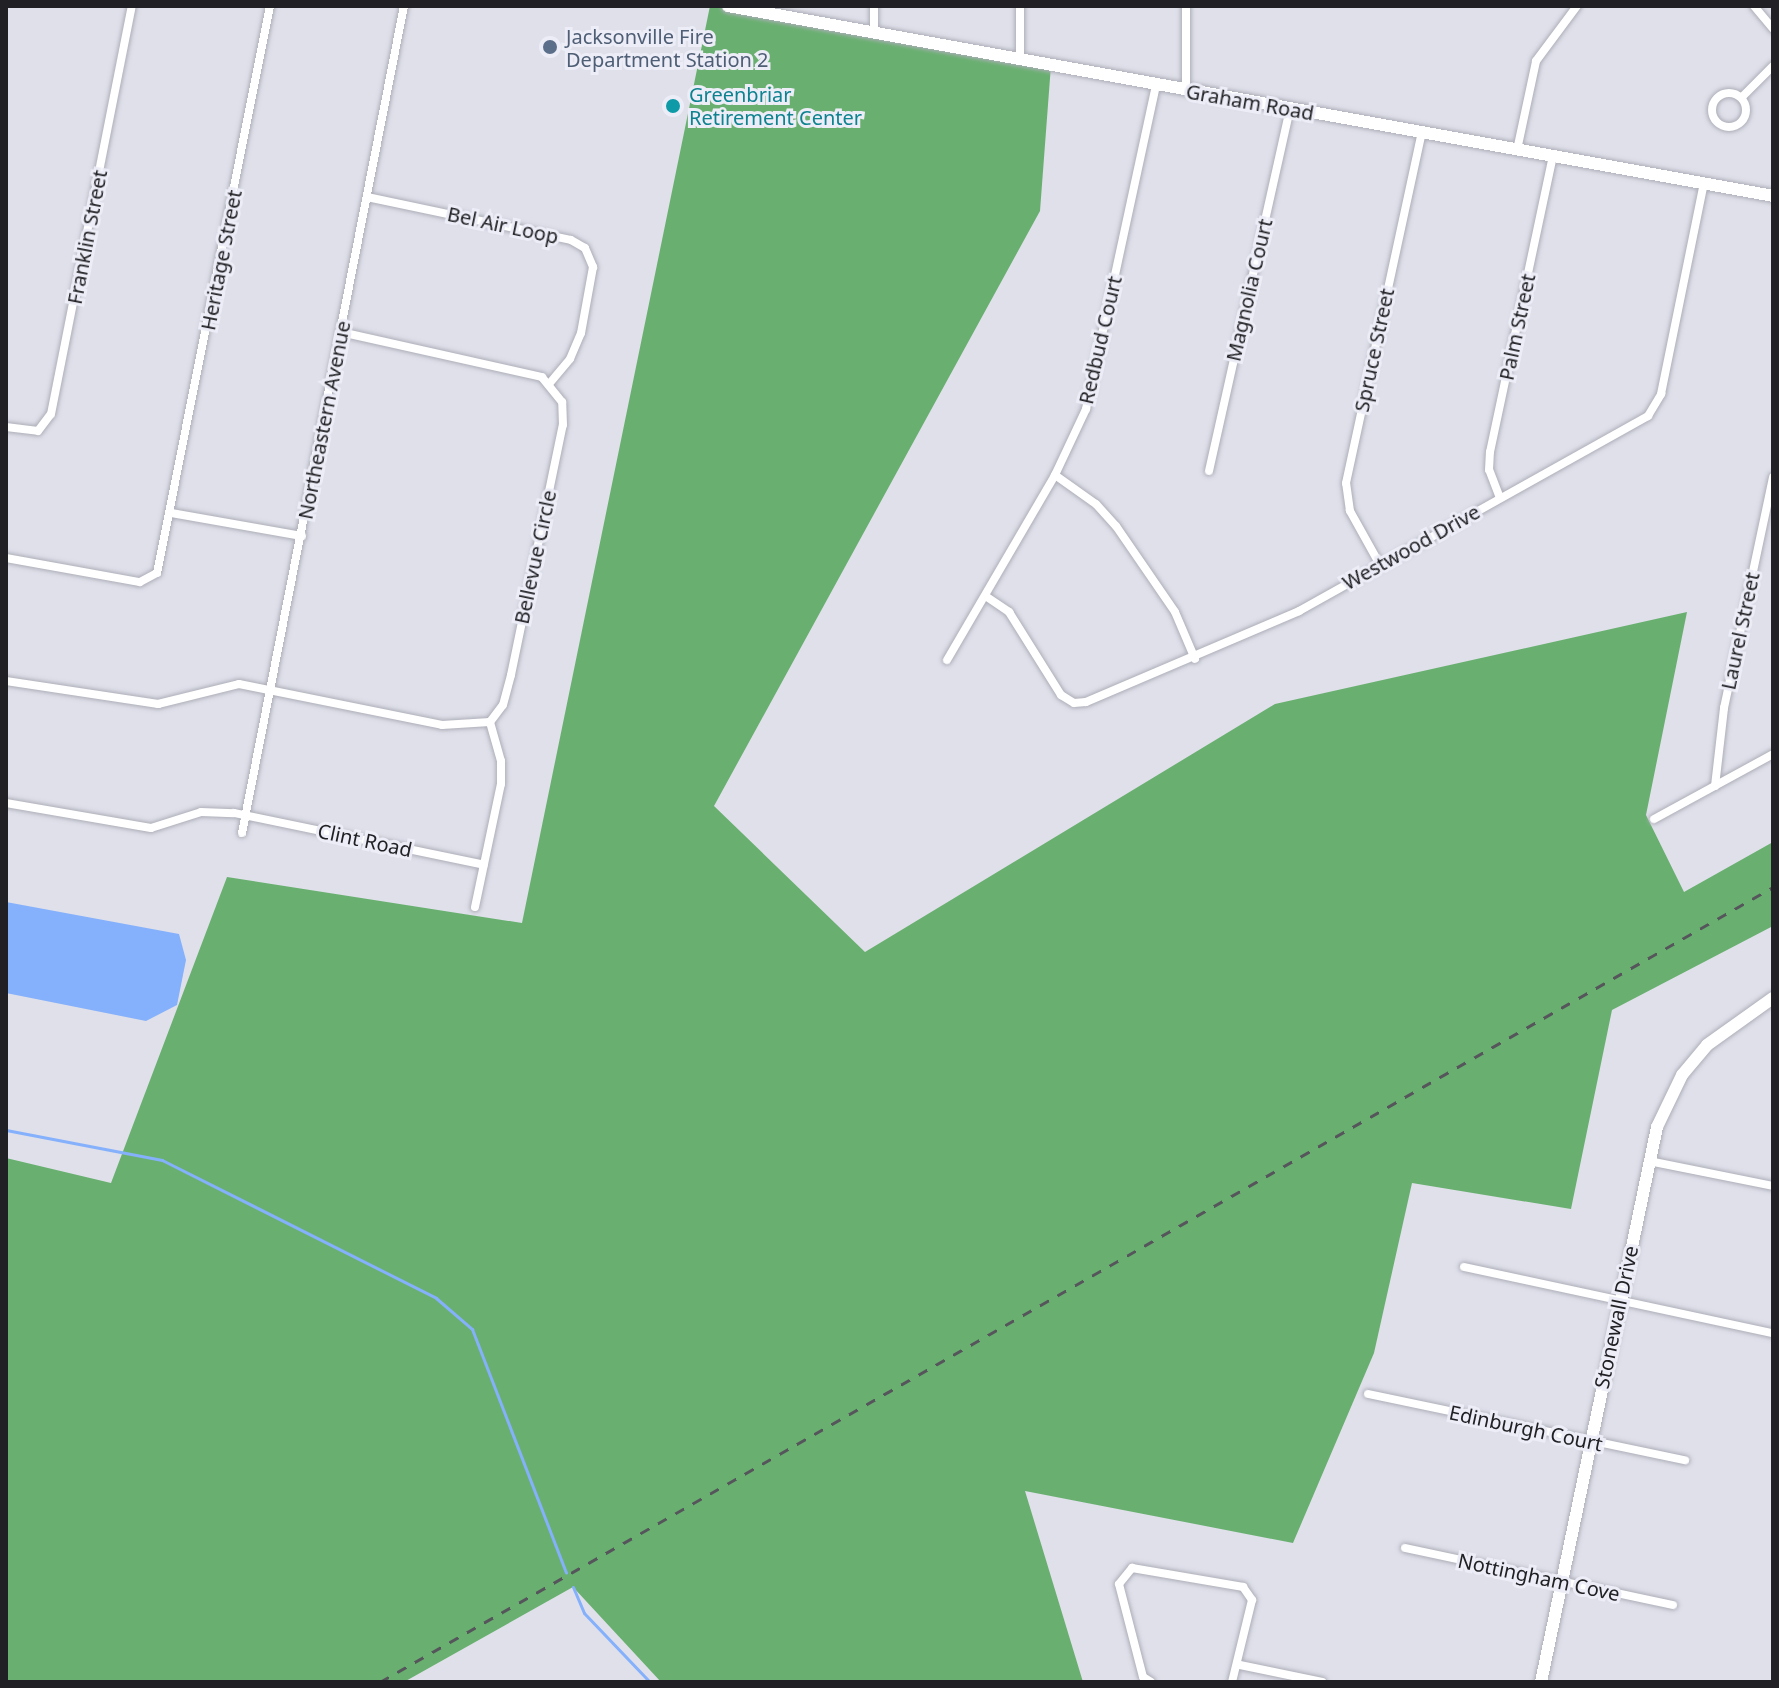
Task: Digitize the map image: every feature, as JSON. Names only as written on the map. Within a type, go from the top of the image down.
[{"type":"main road","name":"Graham Road","points":[[728,6],[1773,196]]},
{"type":"main road","name":"Stonewall Drive","points":[[1541,1682],[1657,1127],[1682,1075],[1723,1031],[1773,998]]},
{"type":"street","name":"Franklin Street","points":[[6,427],[38,431],[51,414],[132,6]]},
{"type":"street","name":"Heritage Street","points":[[6,558],[146,580],[160,566],[270,6]]},
{"type":"street","name":"Northeastern Avenue","points":[[242,833],[404,6]]},
{"type":"street","points":[[874,6],[874,32]]},
{"type":"street","points":[[1020,6],[1020,59]]},
{"type":"street","points":[[1186,6],[1186,91]]},
{"type":"street","points":[[1517,150],[1536,61],[1577,6]]},
{"type":"street","points":[[1754,6],[1773,29]]},
{"type":"street","points":[[1742,97],[1746,109],[1741,122],[1730,127],[1716,123],[1712,112],[1719,97],[1742,97],[1773,66]]},
{"type":"street","name":"Redbud Court","points":[[947,660],[987,597],[1055,475],[1086,409],[1156,86]]},
{"type":"street","name":"Magnolia Court","points":[[1209,471],[1290,109]]},
{"type":"street","name":"Spruce Street","points":[[1379,563],[1350,511],[1346,483],[1422,132]]},
{"type":"street","name":"Palm Street","points":[[1500,498],[1489,470],[1490,452],[1553,156]]},
{"type":"street","name":"Westwood Drive","points":[[987,597],[1009,612],[1061,695],[1074,703],[1195,659],[1299,611],[1379,563],[1500,498],[1656,407],[1704,183]]},
{"type":"street","name":"Bel Air Loop","points":[[367,197],[571,240],[585,248],[593,267],[581,333],[550,383]]},
{"type":"street","points":[[340,332],[519,369],[550,383]]},
{"type":"street","name":"Bellevue Circle","points":[[490,722],[503,705],[511,675],[563,425],[562,402],[550,383]]},
{"type":"street","points":[[1055,475],[1096,504],[1116,526],[1175,612],[1195,659]]},
{"type":"street","name":"Laurel Street","points":[[1715,786],[1724,708],[1773,477]]},
{"type":"street","points":[[171,513],[302,536]]},
{"type":"street","points":[[6,681],[158,704],[229,685],[270,689],[460,728],[490,722],[501,761],[501,784],[475,907]]},
{"type":"street","points":[[1654,819],[1773,754]]},
{"type":"street","name":"Clint Road","points":[[6,803],[151,828],[201,812],[246,814],[484,865]]},
{"type":"street","points":[[1649,1161],[1773,1186]]},
{"type":"street","points":[[1464,1267],[1773,1333]]},
{"type":"street","name":"Edinburgh Court","points":[[1368,1394],[1685,1460]]},
{"type":"street","name":"Nottingham Cove","points":[[1405,1548],[1673,1605]]},
{"type":"street","points":[[1151,1682],[1143,1677],[1119,1584],[1132,1568],[1243,1587],[1252,1600],[1240,1665],[1232,1682]]},
{"type":"street","points":[[1240,1665],[1294,1679],[1322,1682]]},
{"type":"green space","points":[[710,6],[1051,65],[1040,211],[714,806],[865,952],[1275,704],[1687,612],[1646,815],[1684,892],[1773,842],[1773,926],[1612,1010],[1571,1209],[1412,1183],[1374,1353],[1293,1543],[1025,1491],[1083,1682],[661,1682],[573,1587],[404,1682],[6,1682],[6,1158],[111,1183],[227,877],[522,923]]},
{"type":"water","points":[[6,902],[179,934],[186,960],[177,1005],[146,1021],[6,993]]},
{"type":"waterway","points":[[6,1130],[162,1160],[436,1298],[472,1329],[566,1573]]},
{"type":"waterway","points":[[573,1587],[584,1613],[650,1682]]},
{"type":"railway","points":[[380,1682],[1773,887]]},
{"type":"place","name":"Jacksonville Fire Department Station 2","points":[[550,47]]},
{"type":"place","name":"Greenbriar Retirement Center","points":[[673,106]]}]
